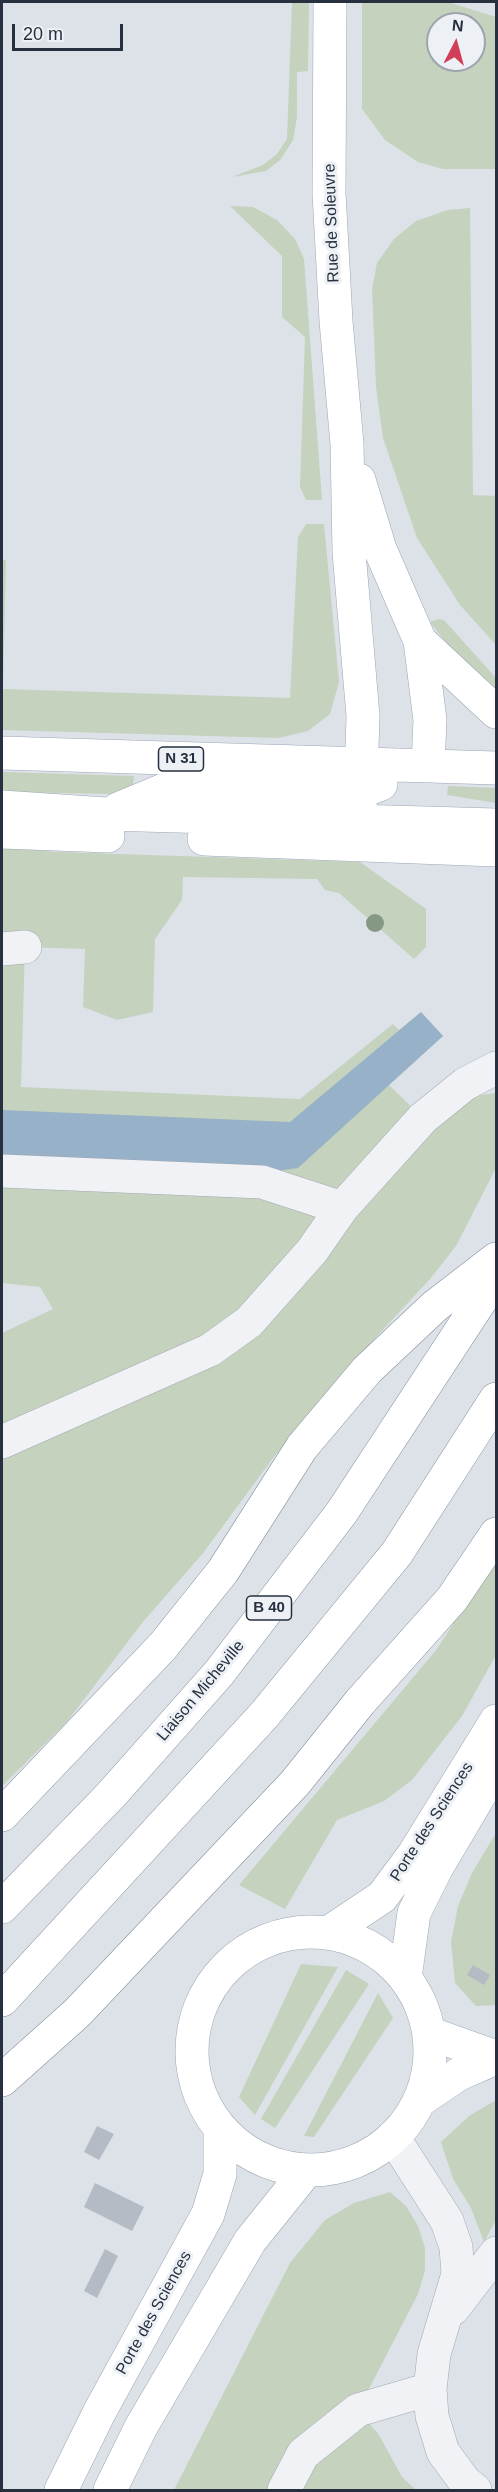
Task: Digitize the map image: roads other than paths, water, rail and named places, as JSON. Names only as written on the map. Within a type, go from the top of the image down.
[{"type":"main road","name":"Rue de Soleuvre","points":[[330,2],[329,193],[336,321],[347,444]]},
{"type":"main road","points":[[347,444],[380,549],[420,641],[430,720],[428,766]]},
{"type":"main road","points":[[347,444],[349,552],[363,716],[360,806]]},
{"type":"main road","points":[[420,641],[496,712]]},
{"type":"main road","name":"N 31","points":[[2,753],[496,825]]},
{"type":"main road","name":"N 31","points":[[2,832],[360,806],[428,766],[496,768]]},
{"type":"main road","name":"N 31","points":[[2,807],[106,814],[171,787],[360,806],[496,850]]},
{"type":"main road","points":[[2,1815],[163,1646],[223,1571],[302,1447],[367,1370],[435,1305],[496,1259]]},
{"type":"main road","name":"Liaison Micheville","points":[[2,1907],[111,1796],[219,1673],[342,1512],[496,1277]]},
{"type":"main road","points":[[2,2000],[265,1714],[397,1553],[496,1399]]},
{"type":"main road","points":[[2,2080],[77,2013],[295,1783],[360,1702],[452,1599],[496,1534]]},
{"type":"main road","name":"Porte des Sciences","points":[[328,1933],[382,1897],[414,1854],[496,1721]]},
{"type":"main road","name":"Porte des Sciences","points":[[405,1978],[414,1913],[436,1869],[496,1767]]},
{"type":"main road","points":[[297,1932],[328,1933],[357,1941],[375,1951],[405,1978],[421,2004],[429,2033],[429,2068],[419,2101],[408,2121],[393,2137],[374,2151],[353,2162],[331,2168],[307,2170],[274,2164],[245,2150],[220,2128],[203,2102],[193,2071],[192,2040],[200,2007],[217,1977],[239,1956],[255,1945],[297,1932]]},
{"type":"main road","points":[[429,2033],[496,2058]]},
{"type":"main road","points":[[419,2101],[459,2074],[496,2058]]},
{"type":"main road","name":"Porte des Sciences","points":[[61,2490],[100,2411],[208,2214],[220,2174],[220,2128]]},
{"type":"main road","points":[[110,2490],[141,2427],[250,2241],[307,2170]]},
{"type":"street","points":[[2,1442],[210,1350],[249,1322],[312,1251],[342,1208],[423,1118],[465,1084],[496,1068]]},
{"type":"street","points":[[2,1171],[262,1182],[342,1208]]},
{"type":"street","points":[[393,2137],[447,2221],[456,2247],[458,2274],[434,2354],[430,2389],[432,2416],[443,2452],[465,2482],[476,2490]]},
{"type":"street","points":[[446,2318],[496,2253]]},
{"type":"street","points":[[284,2490],[303,2454],[358,2410],[430,2389]]},
{"type":"water","points":[[421,1012],[443,1036],[298,1168],[263,1173],[2,1163],[2,1110],[290,1122]]}]
